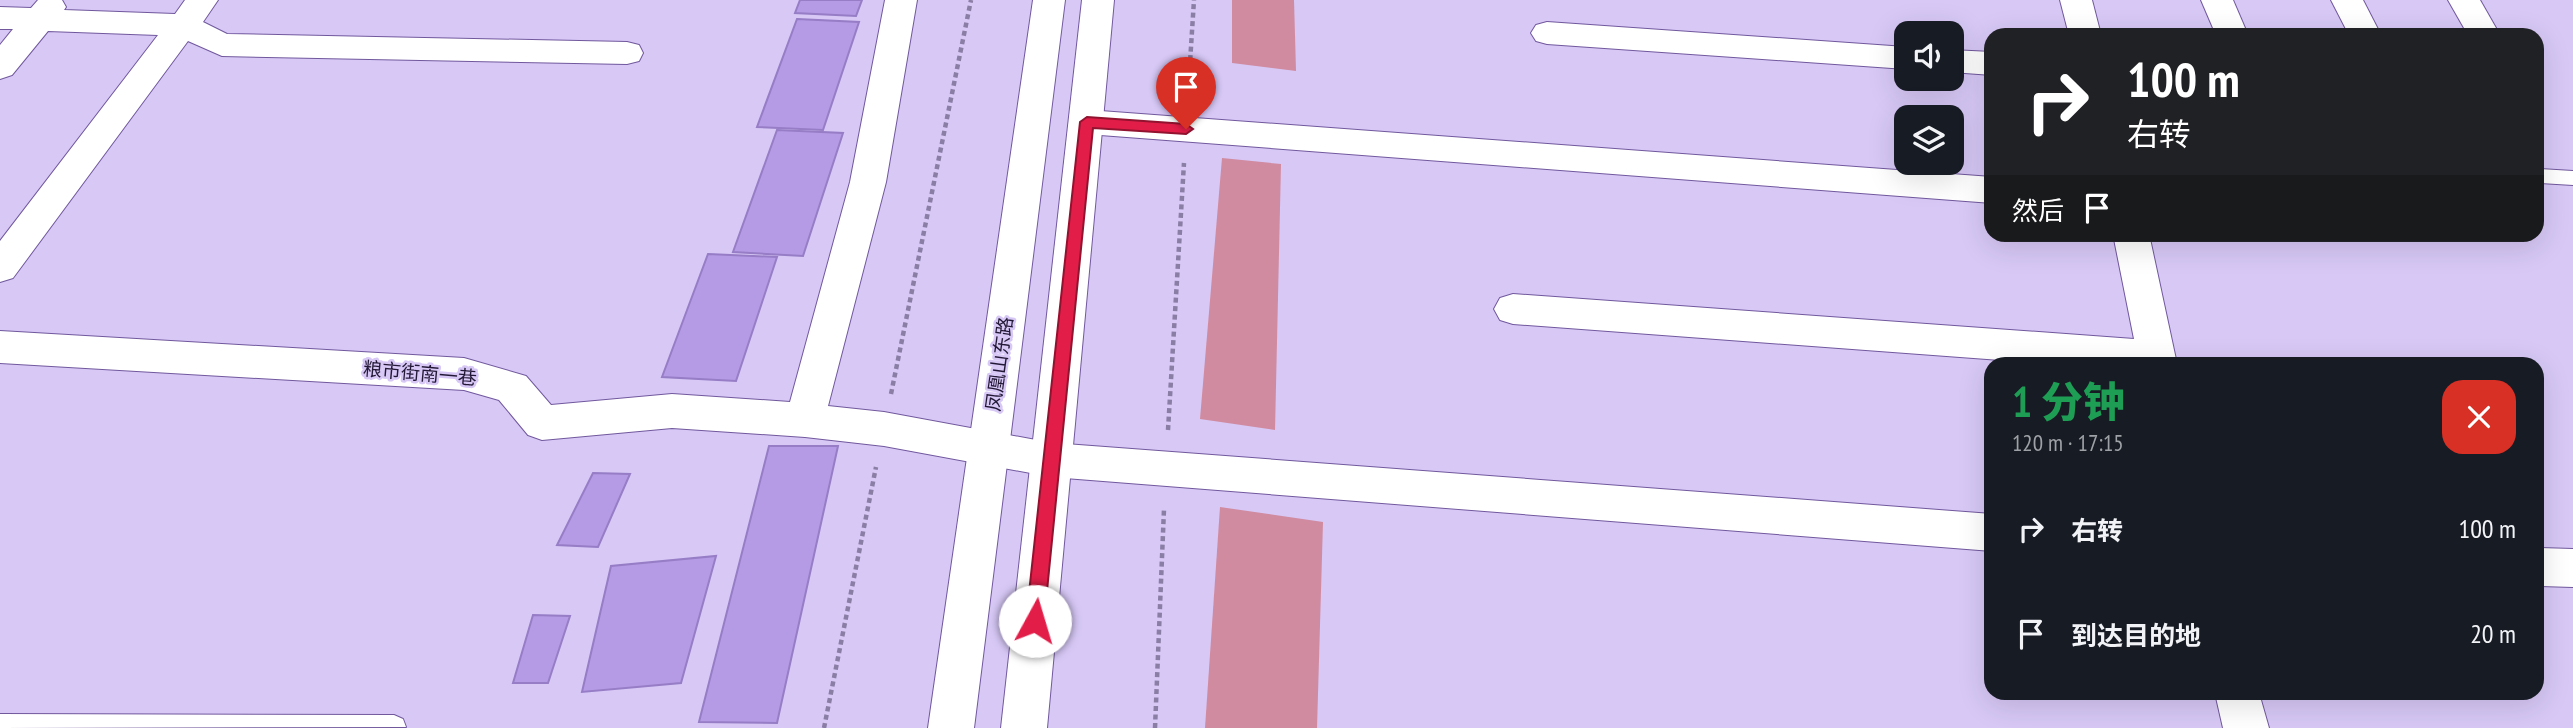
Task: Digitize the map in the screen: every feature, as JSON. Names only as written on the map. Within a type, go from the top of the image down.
[{"type":"street","points":[[805,420],[868,182],[901,0]]},
{"type":"street","name":"凤凰山东路","points":[[951,728],[1049,0]]},
{"type":"street","points":[[1024,728],[1098,0]]},
{"type":"street","points":[[2076,0],[2083,28]]},
{"type":"street","points":[[2217,0],[2229,28]]},
{"type":"street","points":[[2347,0],[2361,28]]},
{"type":"street","points":[[2464,0],[2480,28]]},
{"type":"street","points":[[0,67],[48,10]]},
{"type":"street","points":[[0,18],[48,10],[193,13],[222,45],[627,53]]},
{"type":"street","points":[[0,268],[193,13]]},
{"type":"street","points":[[1548,33],[1894,57]]},
{"type":"street","points":[[1964,62],[1984,63]]},
{"type":"street","points":[[1087,122],[1984,189]]},
{"type":"street","points":[[2133,242],[2157,357]]},
{"type":"street","points":[[1513,309],[2120,357]]},
{"type":"street","name":"粮市街南一巷","points":[[0,347],[464,374],[512,387],[542,423],[672,411],[805,420],[884,429],[1052,460],[1984,532]]},
{"type":"street","points":[[2544,567],[2573,568]]},
{"type":"street","points":[[2239,700],[2246,728]]},
{"type":"lane","points":[[2544,176],[2573,178]]},
{"type":"lane","points":[[0,726],[394,727]]},
{"type":"path","points":[[824,728],[971,0]]},
{"type":"path","points":[[1155,728],[1166,469],[1194,0]]},
{"type":"shaded area","points":[[1232,0],[1294,0],[1296,71],[1232,63]]},
{"type":"shaded area","points":[[1222,158],[1281,164],[1275,430],[1200,419]]},
{"type":"shaded area","points":[[1220,507],[1323,522],[1317,728],[1205,728]]},
{"type":"building","points":[[800,0],[862,0],[856,16],[795,13]]},
{"type":"building","points":[[797,19],[859,22],[823,130],[757,127]]},
{"type":"building","points":[[777,130],[843,133],[803,256],[733,252]]},
{"type":"building","points":[[708,254],[777,257],[736,381],[662,377]]},
{"type":"building","points":[[769,446],[838,446],[777,723],[699,722]]},
{"type":"building","points":[[593,473],[630,474],[598,547],[557,545]]},
{"type":"building","points":[[716,556],[681,683],[582,692],[611,566]]},
{"type":"building","points":[[533,615],[570,616],[548,683],[513,683]]},
{"type":"route","points":[[1035,621],[1087,122],[1186,129]]}]
